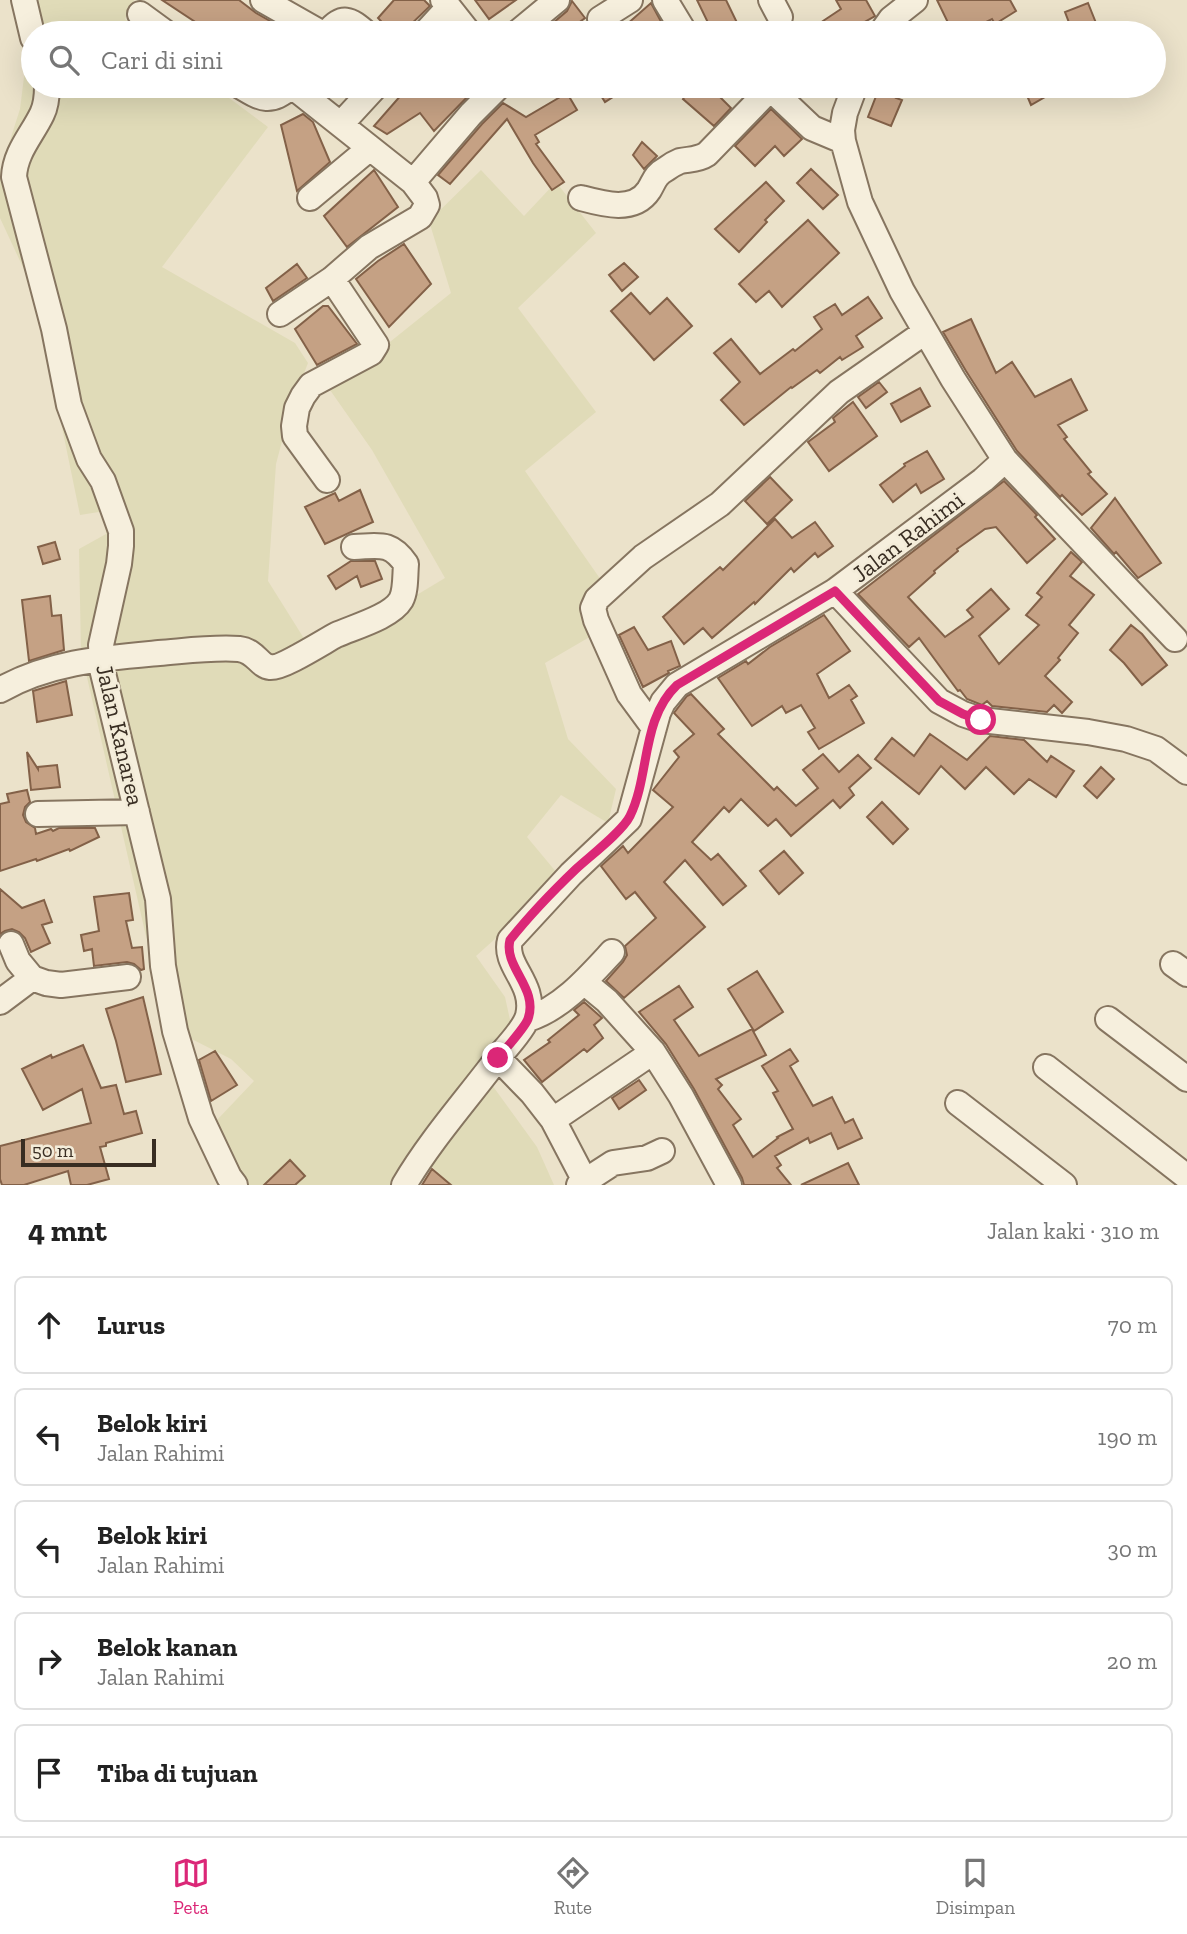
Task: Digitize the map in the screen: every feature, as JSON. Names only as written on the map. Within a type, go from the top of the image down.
[{"type":"street","points":[[24,0],[29,21]]},
{"type":"street","points":[[263,0],[300,21]]},
{"type":"street","points":[[532,21],[557,0]]},
{"type":"street","points":[[600,19],[630,0]]},
{"type":"street","points":[[665,0],[678,21]]},
{"type":"street","points":[[890,21],[915,0]]},
{"type":"street","points":[[434,21],[446,4],[460,21]]},
{"type":"street","points":[[141,14],[150,21]]},
{"type":"street","name":"Jalan Kanarea","points":[[45,98],[43,113],[15,166],[15,177],[54,328],[69,405],[89,459],[103,481],[121,531],[120,555],[101,645],[101,659],[158,899],[163,966],[180,1049],[201,1118],[235,1185]]},
{"type":"street","points":[[280,314],[332,279],[369,247],[420,217],[427,205],[413,183],[307,98]]},
{"type":"street","points":[[341,124],[365,98]]},
{"type":"street","points":[[413,183],[487,98]]},
{"type":"street","points":[[581,198],[618,205],[642,197],[658,173],[677,162],[700,159],[707,154],[757,98]]},
{"type":"street","points":[[779,98],[812,128],[843,141]]},
{"type":"street","points":[[851,98],[842,130],[860,202],[902,291],[925,332],[1005,460],[1175,639]]},
{"type":"street","points":[[310,198],[370,148]]},
{"type":"street","points":[[327,480],[295,436],[295,417],[300,401],[311,385],[371,354],[376,345],[376,341],[332,279]]},
{"type":"street","points":[[654,728],[629,694],[623,681],[594,613],[597,599],[643,557],[720,504],[839,392],[925,332]]},
{"type":"street","name":"Jalan Rahimi","points":[[528,1019],[529,998],[526,985],[510,958],[510,940],[571,874],[629,818],[663,702],[677,685],[835,591],[983,480],[1005,460]]},
{"type":"street","points":[[0,690],[44,671],[72,663],[180,651],[235,649],[251,652],[271,668],[284,663],[390,611],[401,601],[406,564],[397,552],[385,545],[354,547]]},
{"type":"street","points":[[835,591],[939,701],[963,714],[981,720],[1126,739],[1156,749],[1187,772]]},
{"type":"street","points":[[38,814],[137,812]]},
{"type":"street","points":[[11,944],[18,961],[32,978],[46,983],[61,985],[128,977]]},
{"type":"street","points":[[404,1185],[448,1121],[528,1019],[555,1006],[584,982],[611,951]]},
{"type":"street","points":[[0,1002],[32,978]]},
{"type":"street","points":[[584,982],[607,1001],[653,1052],[681,1096],[729,1185]]},
{"type":"street","points":[[1108,1019],[1187,1079]]},
{"type":"street","points":[[554,1120],[653,1052]]},
{"type":"street","points":[[498,1058],[554,1120],[583,1184],[613,1163],[647,1158],[662,1151]]},
{"type":"street","points":[[1046,1067],[1187,1177]]},
{"type":"street","points":[[958,1103],[1064,1185]]},
{"type":"shaded area","points":[[25,0],[134,0],[125,19],[128,21],[21,21],[21,32],[16,14]]},
{"type":"shaded area","points":[[21,98],[229,98],[268,127],[162,267],[295,343],[308,363],[291,407],[276,464],[268,581],[315,656],[445,578],[372,450],[330,390],[451,293],[429,221],[481,170],[524,216],[556,182],[596,233],[518,308],[596,412],[525,471],[601,580],[605,628],[545,663],[568,739],[616,789],[608,823],[561,795],[527,837],[562,879],[476,956],[505,997],[512,1029],[476,1063],[537,1147],[554,1185],[451,1185],[422,1157],[392,1185],[238,1185],[198,1140],[254,1081],[231,1059],[170,1028],[145,932],[81,651],[79,549],[106,534],[105,511],[80,515],[34,291],[0,218],[0,172]]},
{"type":"building","points":[[162,0],[239,0],[270,21],[194,21]]},
{"type":"building","points":[[394,0],[424,0],[430,6],[414,21],[381,21],[378,18]]},
{"type":"building","points":[[475,0],[516,0],[489,19]]},
{"type":"building","points":[[697,0],[726,0],[736,21],[707,21]]},
{"type":"building","points":[[836,0],[866,0],[875,16],[866,21],[823,21],[841,9]]},
{"type":"building","points":[[937,0],[1010,0],[1016,11],[1000,21],[947,21]]},
{"type":"building","points":[[572,1],[585,18],[581,21],[555,21],[567,11]]},
{"type":"building","points":[[651,3],[661,21],[631,21]]},
{"type":"building","points":[[1088,3],[1095,21],[1068,21],[1065,12]]},
{"type":"building","points":[[398,98],[466,98],[434,131],[420,113],[387,134],[374,126]]},
{"type":"building","points":[[558,98],[570,98],[577,110],[535,135],[539,142],[536,144],[564,182],[552,190],[507,119],[450,184],[438,175],[503,103],[526,117]]},
{"type":"building","points":[[721,98],[731,108],[714,126],[683,99]]},
{"type":"building","points":[[875,98],[902,100],[891,126],[868,117]]},
{"type":"building","points":[[1028,98],[1043,98],[1031,105]]},
{"type":"building","points":[[771,109],[802,139],[784,156],[775,146],[755,166],[735,146]]},
{"type":"building","points":[[303,114],[313,122],[330,162],[297,191],[281,125]]},
{"type":"building","points":[[642,142],[657,156],[644,169],[633,155]]},
{"type":"building","points":[[811,169],[838,195],[823,209],[797,183]]},
{"type":"building","points":[[374,170],[398,207],[347,247],[324,216]]},
{"type":"building","points":[[766,182],[784,201],[739,252],[715,229]]},
{"type":"building","points":[[808,220],[839,253],[782,307],[769,291],[756,302],[739,284]]},
{"type":"building","points":[[404,244],[431,284],[389,327],[356,279]]},
{"type":"building","points":[[624,263],[638,277],[622,291],[609,275]]},
{"type":"building","points":[[297,264],[307,278],[273,301],[266,288]]},
{"type":"building","points":[[631,293],[650,314],[667,298],[692,326],[654,360],[611,311]]},
{"type":"building","points":[[868,297],[882,318],[856,336],[863,347],[842,360],[840,357],[820,373],[817,370],[791,387],[744,425],[721,400],[740,382],[714,353],[731,339],[760,374],[822,329],[814,317],[835,304],[842,315]]},
{"type":"building","points":[[323,306],[328,306],[357,344],[317,365],[295,329]]},
{"type":"building","points":[[971,319],[996,373],[1012,362],[1035,397],[1071,379],[1087,410],[1058,425],[1067,437],[1064,439],[1091,472],[1088,474],[1107,494],[1082,515],[1062,495],[1060,497],[1017,451],[943,332]]},
{"type":"building","points":[[879,382],[887,392],[866,408],[858,397]]},
{"type":"building","points":[[920,388],[930,406],[901,422],[891,404]]},
{"type":"building","points":[[853,402],[877,436],[829,471],[808,442],[835,422],[833,418]]},
{"type":"building","points":[[927,451],[944,479],[921,493],[916,484],[893,502],[880,485],[905,466],[904,464]]},
{"type":"building","points":[[770,477],[792,500],[767,524],[745,501]]},
{"type":"building","points":[[1004,481],[1037,515],[1035,517],[1055,539],[1027,563],[996,527],[985,529],[957,549],[958,551],[908,597],[945,637],[973,617],[967,610],[991,589],[1009,609],[979,636],[999,664],[1039,625],[1026,615],[1042,597],[1037,593],[1071,552],[1082,562],[1070,576],[1094,595],[1069,625],[1078,633],[1058,658],[1060,660],[1045,676],[1072,702],[1062,713],[1054,705],[1047,712],[992,706],[987,701],[982,705],[967,699],[958,691],[919,638],[909,647],[858,594]]},
{"type":"building","points":[[360,490],[373,522],[325,544],[305,507],[335,493],[339,501]]},
{"type":"building","points":[[1115,498],[1161,563],[1138,578],[1091,528]]},
{"type":"building","points":[[775,519],[792,538],[815,522],[833,546],[818,557],[815,553],[794,572],[791,568],[755,604],[754,602],[712,638],[703,628],[684,644],[663,617],[720,567],[723,570]]},
{"type":"building","points":[[55,542],[60,559],[43,564],[38,547]]},
{"type":"building","points":[[351,561],[375,561],[382,579],[361,587],[357,576],[336,589],[328,576]]},
{"type":"building","points":[[50,596],[52,616],[61,615],[64,650],[29,661],[22,600]]},
{"type":"building","points":[[824,615],[850,651],[817,674],[829,698],[849,685],[857,696],[851,700],[864,723],[819,749],[808,732],[815,728],[801,705],[786,713],[782,706],[752,726],[718,678],[746,661],[748,664],[770,647]]},
{"type":"building","points":[[1131,625],[1142,634],[1167,665],[1142,685],[1110,650]]},
{"type":"building","points":[[634,627],[648,650],[671,641],[680,666],[643,687],[619,635]]},
{"type":"building","points":[[66,681],[72,715],[37,722],[33,691]]},
{"type":"building","points":[[691,694],[724,729],[718,734],[774,790],[777,787],[796,806],[818,788],[803,770],[823,754],[839,772],[858,755],[871,768],[849,788],[854,795],[840,808],[833,800],[791,836],[776,819],[768,826],[741,799],[729,812],[724,807],[692,842],[711,860],[718,854],[746,886],[723,905],[685,860],[664,882],[705,927],[624,998],[606,981],[627,955],[625,946],[656,918],[635,892],[626,899],[601,866],[623,846],[628,853],[673,807],[653,790],[679,757],[674,751],[694,734],[674,713]]},
{"type":"building","points":[[930,734],[967,760],[990,736],[1024,740],[1047,762],[1051,756],[1074,771],[1056,797],[1029,779],[1014,794],[986,767],[965,789],[941,766],[919,794],[875,759],[892,738],[914,756]]},
{"type":"building","points":[[27,752],[38,769],[57,765],[60,787],[31,790]]},
{"type":"building","points":[[1101,767],[1114,779],[1097,798],[1084,786]]},
{"type":"building","points":[[27,790],[30,802],[23,815],[26,822],[35,828],[36,834],[59,828],[95,828],[99,837],[70,851],[69,849],[0,871],[0,804],[9,802],[7,794]]},
{"type":"building","points":[[882,802],[908,829],[893,844],[867,817]]},
{"type":"building","points":[[784,851],[803,873],[779,894],[760,871]]},
{"type":"building","points":[[0,889],[22,908],[44,900],[52,922],[42,925],[50,943],[31,952],[19,932],[12,929],[0,934]]},
{"type":"building","points":[[129,893],[133,920],[126,921],[132,948],[142,947],[144,969],[127,962],[94,966],[92,949],[84,951],[81,935],[99,931],[94,897]]},
{"type":"building","points":[[757,971],[783,1012],[754,1031],[728,989]]},
{"type":"building","points":[[679,986],[693,1007],[674,1020],[699,1056],[752,1029],[766,1055],[716,1079],[722,1085],[718,1089],[741,1119],[733,1125],[753,1157],[777,1137],[793,1129],[773,1093],[778,1091],[762,1066],[790,1049],[798,1061],[790,1066],[813,1106],[832,1097],[845,1123],[853,1119],[862,1138],[838,1149],[831,1133],[810,1143],[808,1138],[775,1156],[781,1165],[777,1168],[791,1185],[744,1185],[694,1089],[666,1044],[639,1012]]},
{"type":"building","points":[[143,997],[161,1074],[126,1082],[106,1009]]},
{"type":"building","points":[[584,1002],[602,1018],[594,1025],[603,1038],[587,1052],[584,1049],[542,1082],[524,1060],[550,1042],[548,1040],[579,1015],[574,1010]]},
{"type":"building","points":[[83,1045],[101,1088],[116,1085],[124,1114],[136,1111],[142,1133],[100,1147],[109,1179],[87,1185],[71,1185],[68,1171],[24,1185],[2,1185],[0,1146],[91,1123],[82,1089],[43,1110],[22,1069],[51,1055],[52,1058]]},
{"type":"building","points":[[215,1051],[237,1085],[211,1101],[199,1060]]},
{"type":"building","points":[[639,1080],[646,1090],[619,1109],[612,1098]]},
{"type":"building","points":[[290,1160],[305,1176],[295,1185],[264,1185]]},
{"type":"building","points":[[848,1163],[859,1185],[801,1185]]},
{"type":"building","points":[[432,1169],[451,1185],[422,1185]]},
{"type":"route","points":[[498,1058],[528,1019],[529,998],[526,985],[510,958],[510,940],[571,874],[629,818],[658,713],[669,693],[677,685],[835,591],[939,701],[981,720]]}]
